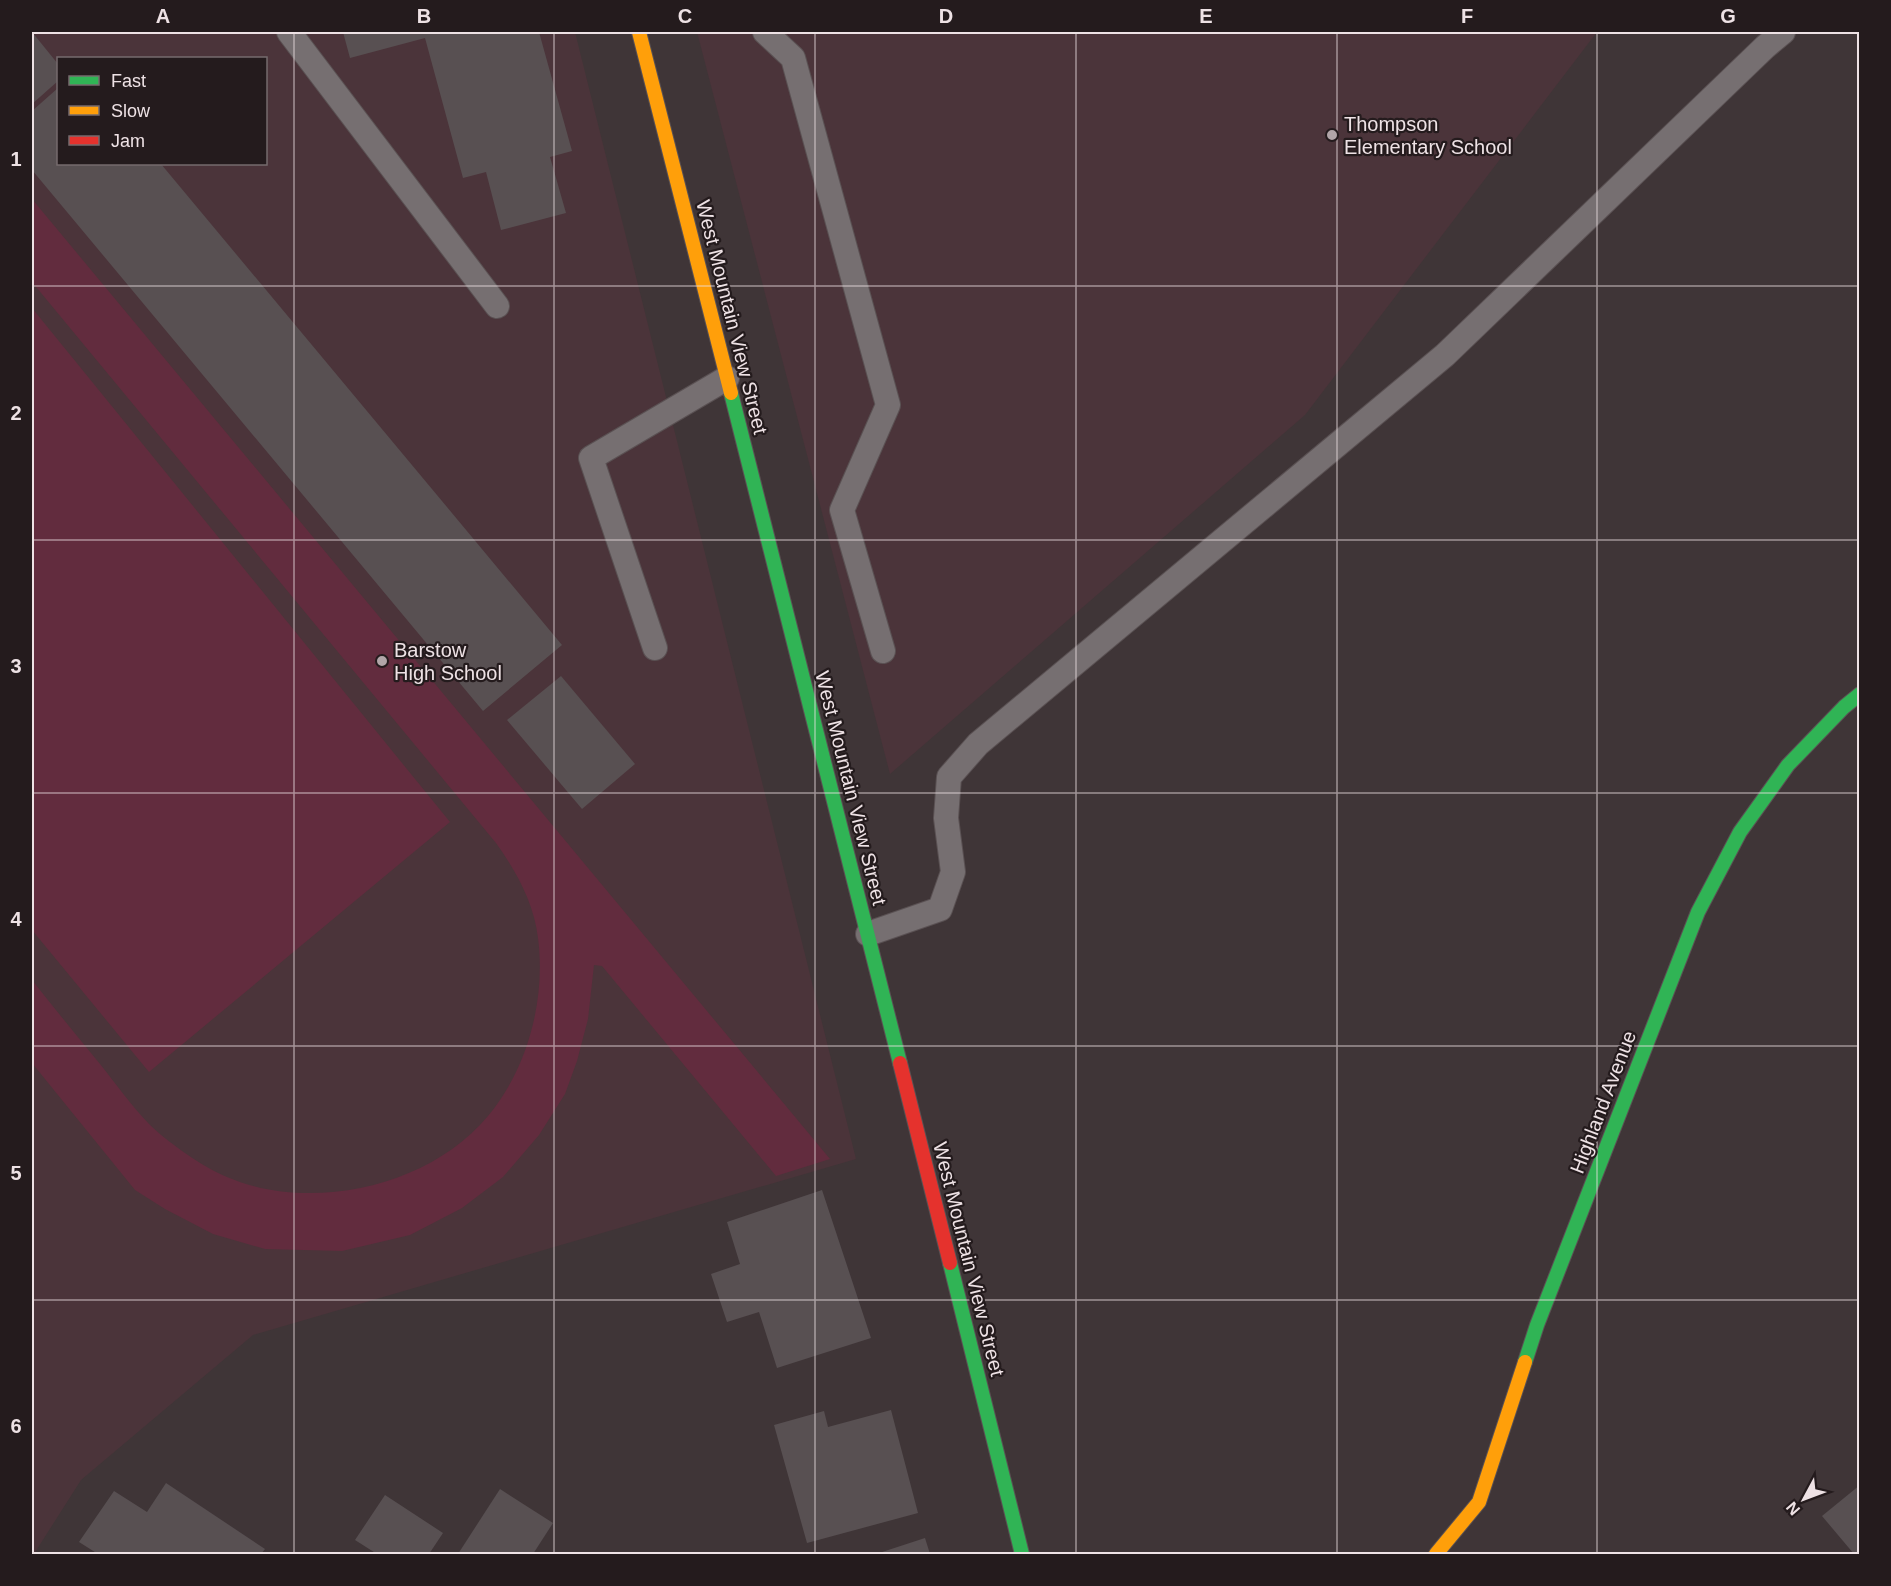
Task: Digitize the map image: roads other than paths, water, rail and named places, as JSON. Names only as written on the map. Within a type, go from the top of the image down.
[{"type":"street","name":"West Mountain View Street","points":[[639,32],[868,934],[1022,1554]]},
{"type":"street","name":"Highland Avenue","points":[[1436,1554],[1479,1502],[1537,1324],[1698,912],[1740,832],[1788,765],[1844,707],[1860,694]]},
{"type":"lane","points":[[289,32],[497,306]]},
{"type":"lane","points":[[765,32],[793,58],[888,405],[842,510],[883,651]]},
{"type":"lane","points":[[868,934],[940,909],[953,872],[946,818],[949,777],[978,744],[1445,355],[1783,32]]},
{"type":"lane","points":[[655,648],[591,458],[727,378]]},
{"type":"place","name":"Thompson Elementary School","points":[[1332,135]]},
{"type":"place","name":"Barstow High School","points":[[382,661]]}]
